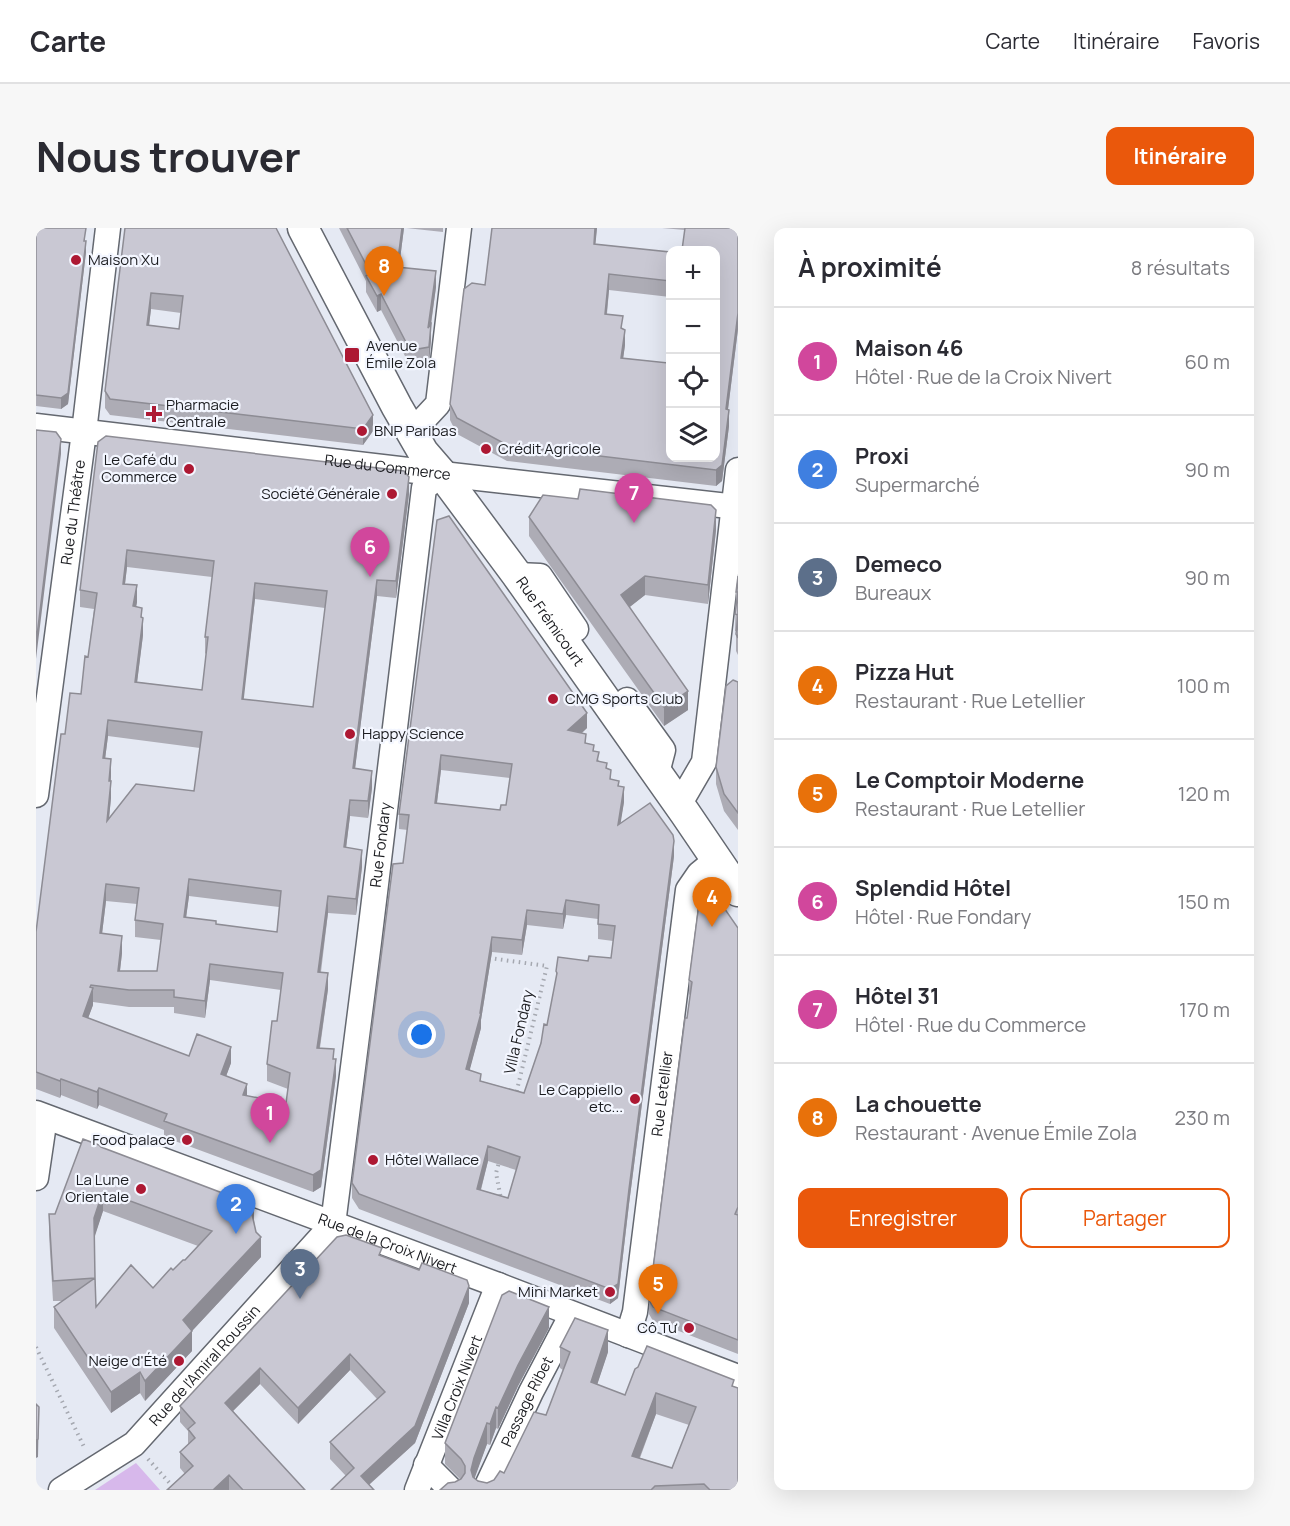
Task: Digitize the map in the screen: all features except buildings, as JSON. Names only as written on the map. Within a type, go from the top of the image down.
[{"type":"main road","points":[[303,228],[411,433],[423,452],[442,474]]},
{"type":"main road","name":"Rue Frémicourt","points":[[442,474],[517,575],[738,891]]},
{"type":"street","name":"Rue du Théâtre","points":[[36,795],[42,696],[84,432],[108,228]]},
{"type":"street","points":[[411,433],[438,404],[459,228]]},
{"type":"street","name":"Rue du Commerce","points":[[36,426],[736,507]]},
{"type":"street","points":[[679,805],[704,762],[736,507],[738,470]]},
{"type":"street","name":"Rue Fondary","points":[[333,1224],[424,488],[442,474]]},
{"type":"street","points":[[517,575],[540,576],[576,629]]},
{"type":"street","points":[[713,676],[738,684]]},
{"type":"street","points":[[627,700],[663,750],[657,773]]},
{"type":"street","name":"Rue Letellier","points":[[628,1335],[635,1312],[688,890],[699,874],[716,860]]},
{"type":"street","points":[[36,1178],[40,1115]]},
{"type":"street","name":"Rue de la Croix Nivert","points":[[40,1115],[738,1377]]},
{"type":"street","name":"Rue de l'Amiral Roussin","points":[[61,1490],[134,1443],[333,1224]]},
{"type":"street","name":"Villa Croix Nivert","points":[[417,1490],[498,1285]]},
{"type":"street","name":"Passage Ribet","points":[[485,1490],[531,1392],[572,1314]]},
{"type":"street","points":[[426,1465],[451,1490]]},
{"type":"path","name":"Villa Fondary","points":[[489,958],[547,966],[516,1094]]},
{"type":"path","points":[[502,1150],[496,1173],[502,1201]]},
{"type":"path","points":[[36,1347],[94,1469]]},
{"type":"path","points":[[144,1454],[176,1490]]},
{"type":"shaded area","points":[[136,1463],[160,1490],[95,1490]]},
{"type":"place","name":"Maison Xu","points":[[76,260]]},
{"type":"place","name":"La chouette","points":[[384,296]]},
{"type":"place","name":"Avenue Émile Zola","points":[[352,355]]},
{"type":"place","name":"Pharmacie Centrale","points":[[154,414]]},
{"type":"place","name":"BNP Paribas","points":[[362,431]]},
{"type":"place","name":"Crédit Agricole","points":[[486,449]]},
{"type":"place","name":"Le Café du Commerce","points":[[189,469]]},
{"type":"place","name":"Société Générale","points":[[392,494]]},
{"type":"place","name":"Hôtel 31","points":[[634,523]]},
{"type":"place","name":"Splendid Hôtel","points":[[370,577]]},
{"type":"place","name":"CMG Sports Club","points":[[553,699]]},
{"type":"place","name":"Happy Science","points":[[350,734]]},
{"type":"place","name":"Pizza Hut","points":[[712,927]]},
{"type":"place","name":"Le Cappiello etc...","points":[[635,1099]]},
{"type":"place","name":"Food palace","points":[[187,1140]]},
{"type":"place","name":"Maison 46","points":[[270,1143]]},
{"type":"place","name":"Hôtel Wallace","points":[[373,1160]]},
{"type":"place","name":"La Lune Orientale","points":[[141,1189]]},
{"type":"place","name":"Proxi","points":[[236,1234]]},
{"type":"place","name":"Mini Market","points":[[610,1292]]},
{"type":"place","name":"Demeco","points":[[300,1299]]},
{"type":"place","name":"Le Comptoir Moderne","points":[[658,1314]]},
{"type":"place","name":"Cô Tư","points":[[689,1328]]},
{"type":"place","name":"Neige d'Été","points":[[179,1361]]}]
